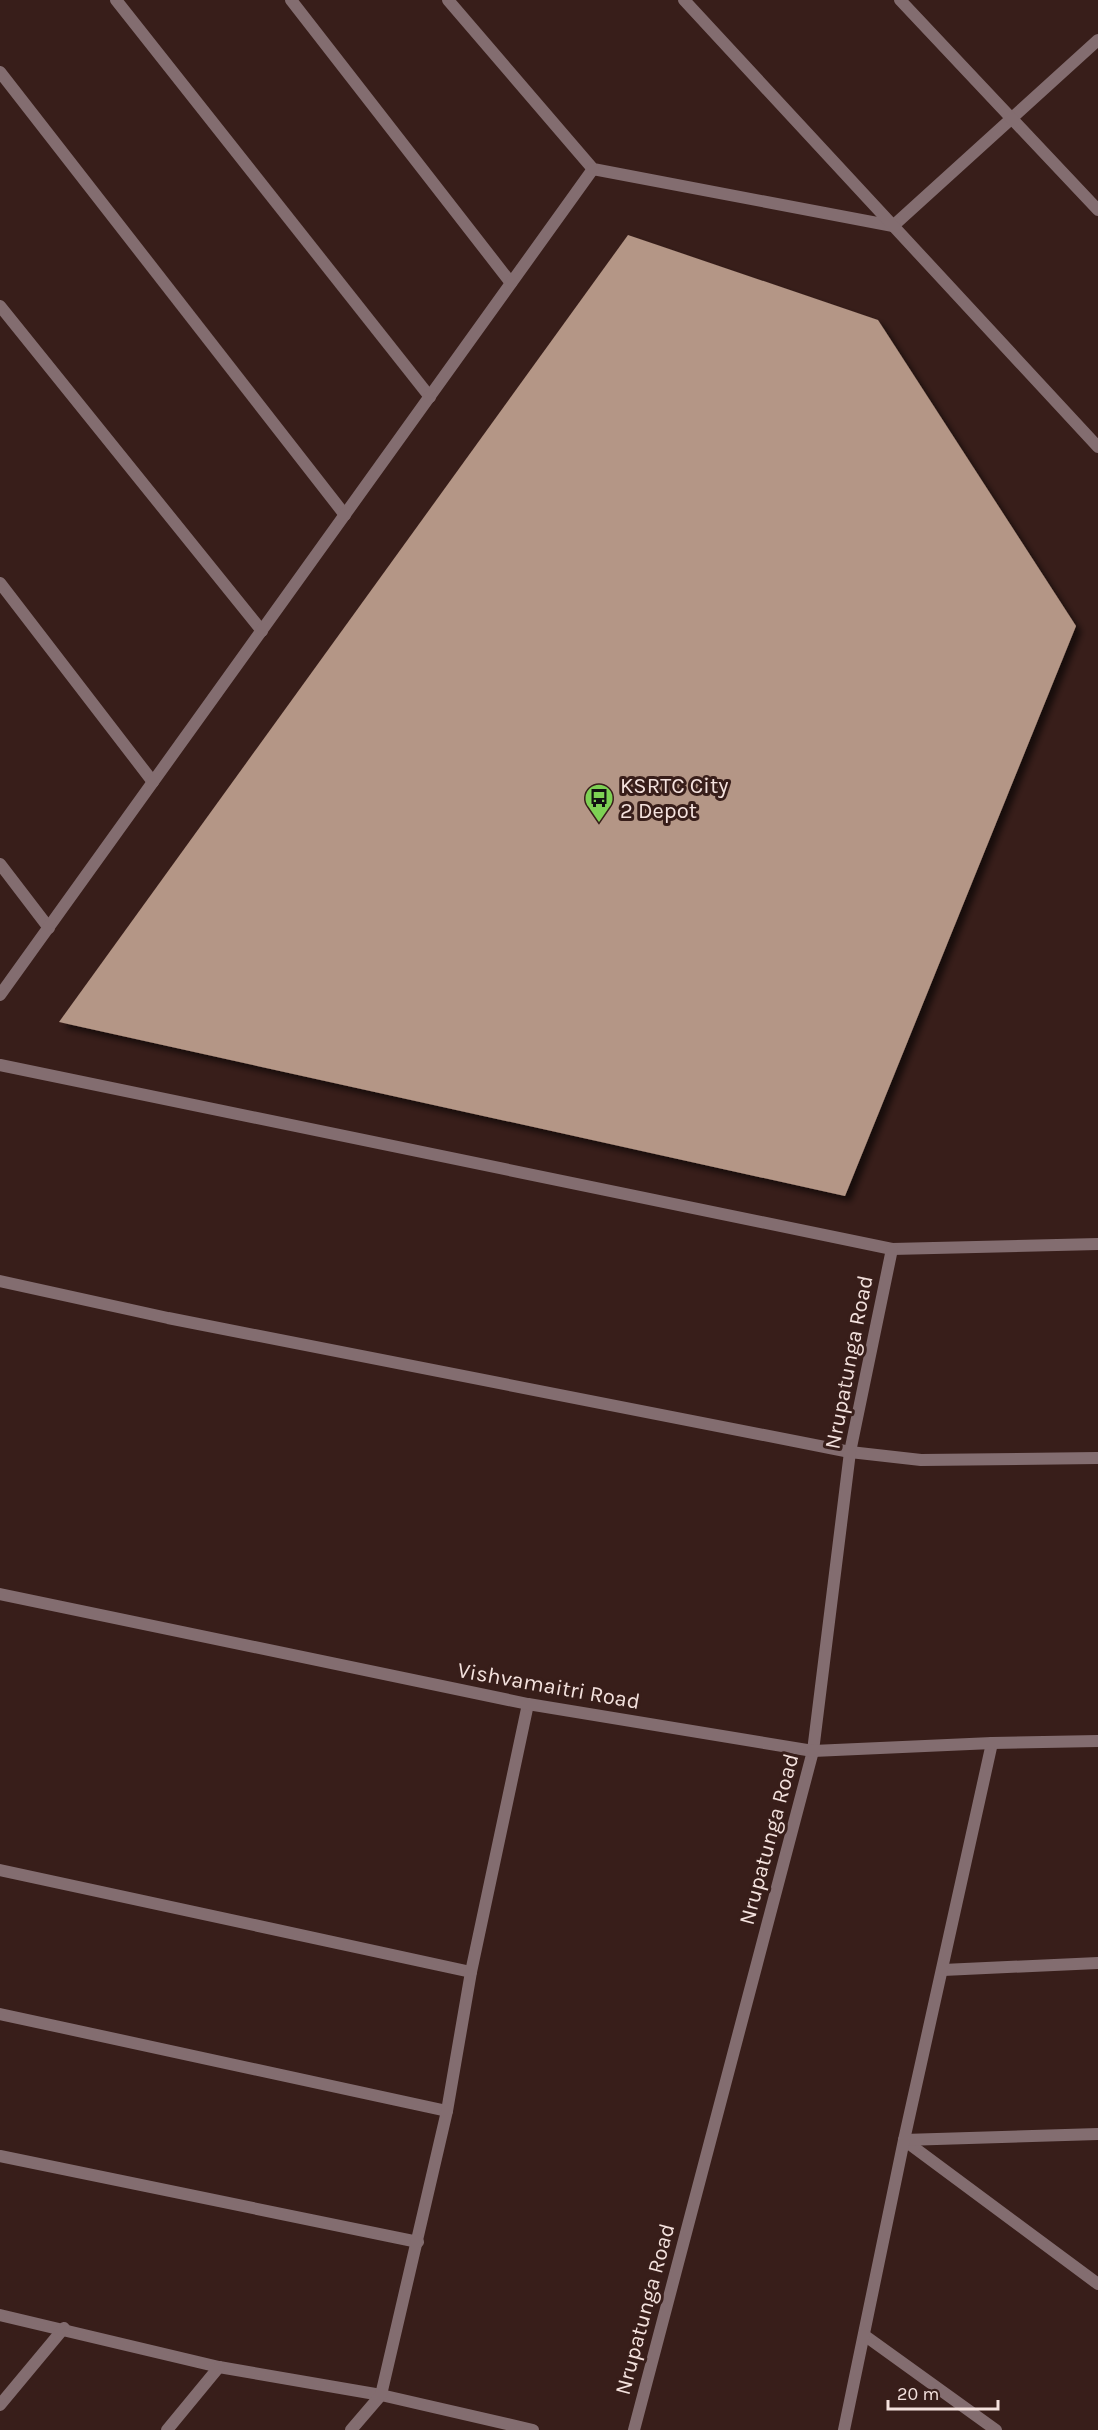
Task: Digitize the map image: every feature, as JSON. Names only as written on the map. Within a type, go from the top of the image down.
[{"type":"street","points":[[116,0],[430,397]]},
{"type":"street","points":[[291,0],[511,283]]},
{"type":"street","points":[[448,0],[593,169],[893,226]]},
{"type":"street","points":[[684,0],[1098,447]]},
{"type":"street","points":[[900,0],[1098,210]]},
{"type":"street","points":[[893,226],[1098,39]]},
{"type":"street","points":[[0,72],[345,515]]},
{"type":"street","points":[[0,995],[593,169]]},
{"type":"street","points":[[0,306],[262,631]]},
{"type":"street","points":[[0,583],[153,782]]},
{"type":"street","points":[[0,864],[49,928]]},
{"type":"street","points":[[0,1065],[892,1249],[1098,1244]]},
{"type":"street","name":"Nrupatunga Road","points":[[634,2430],[813,1751],[850,1452],[892,1249]]},
{"type":"street","points":[[0,1281],[180,1321],[850,1452],[921,1460],[1098,1458]]},
{"type":"street","name":"Vishvamaitri Road","points":[[0,1594],[528,1704],[813,1751],[1098,1741]]},
{"type":"street","points":[[351,2430],[381,2395],[447,2110],[471,1972],[528,1704]]},
{"type":"street","points":[[844,2430],[904,2140],[992,1743]]},
{"type":"street","points":[[0,1870],[471,1972]]},
{"type":"street","points":[[943,1970],[1098,1963]]},
{"type":"street","points":[[0,2014],[447,2110]]},
{"type":"street","points":[[904,2140],[1098,2134]]},
{"type":"street","points":[[904,2140],[1098,2284]]},
{"type":"street","points":[[0,2156],[418,2242]]},
{"type":"street","points":[[0,2315],[64,2328],[219,2367],[381,2395],[532,2430]]},
{"type":"street","points":[[0,2405],[64,2328]]},
{"type":"street","points":[[864,2335],[996,2430]]},
{"type":"street","points":[[167,2430],[219,2367]]},
{"type":"building","name":"KSRTC City 2 Depot","points":[[628,235],[878,320],[1076,626],[845,1196],[59,1022]]},
{"type":"place","name":"KSRTC City 2 Depot","points":[[599,824]]}]
